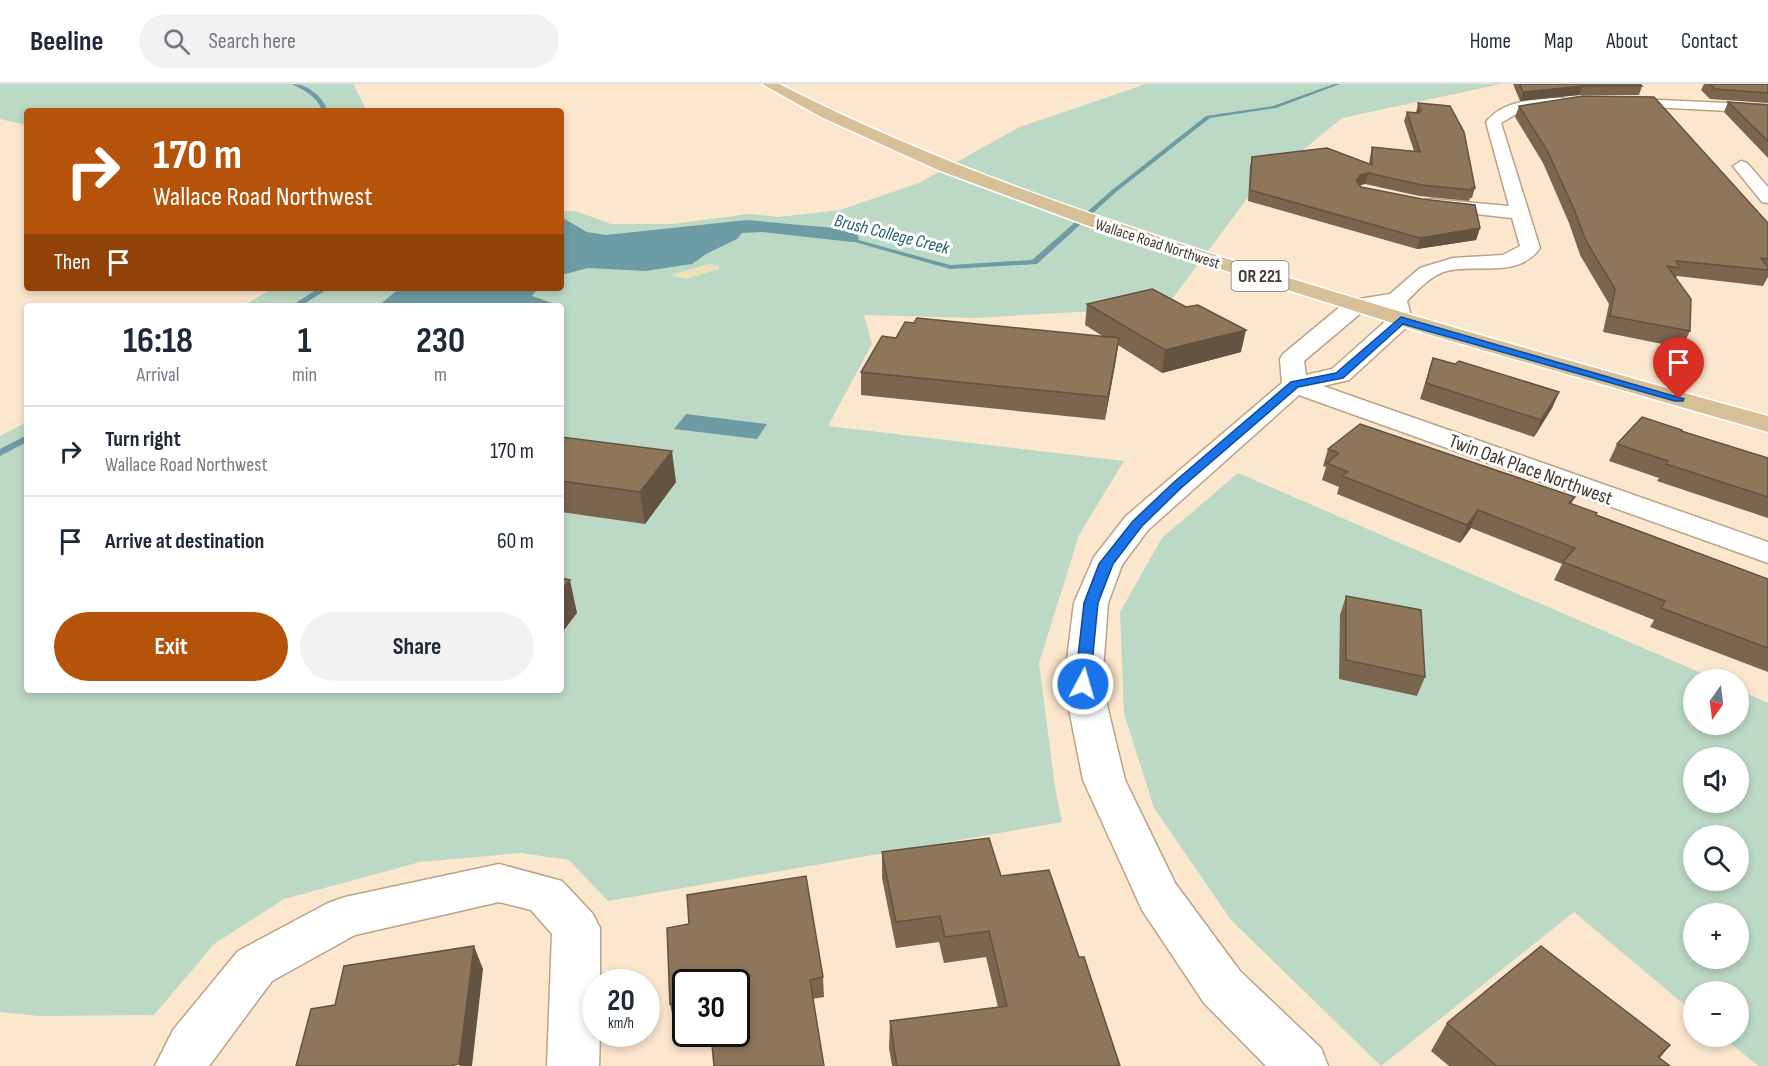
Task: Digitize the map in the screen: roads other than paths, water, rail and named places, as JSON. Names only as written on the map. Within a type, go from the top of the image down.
[{"type":"main road","name":"Wallace Road Northwest","points":[[769,84],[893,145],[992,185],[1115,229],[1355,306]]},
{"type":"main road","name":"Wallace Road Northwest","points":[[799,84],[882,124],[1027,181],[1398,310],[1768,424]]},
{"type":"main road","name":"Wallace Road Northwest","points":[[1398,310],[1528,336]]},
{"type":"street","points":[[1302,1066],[1222,987],[1158,896],[1104,780],[1083,684],[1091,603],[1106,564],[1137,523],[1295,385],[1340,375],[1398,310],[1428,271],[1449,266],[1505,262],[1521,257],[1530,248],[1493,122],[1498,116],[1527,105],[1584,101]]},
{"type":"street","points":[[1605,101],[1768,109]]},
{"type":"street","points":[[1741,166],[1768,198]]},
{"type":"street","points":[[1408,201],[1519,213]]},
{"type":"street","points":[[1295,385],[1292,359],[1355,306],[1398,310]]},
{"type":"street","name":"Twin Oak Place Northwest","points":[[1295,385],[1768,553]]},
{"type":"street","points":[[181,1066],[190,1048],[255,966],[345,917],[499,883],[546,895],[576,928],[573,1066]]},
{"type":"water","points":[[564,219],[587,232],[606,235],[747,220],[845,229],[857,234],[859,239],[852,242],[762,232],[742,233],[737,239],[706,254],[692,264],[646,271],[588,268],[564,274]]},
{"type":"water","points":[[396,291],[536,291],[532,296],[552,303],[382,303]]},
{"type":"water","points":[[686,414],[767,424],[757,439],[674,429]]},
{"type":"waterway","points":[[294,84],[317,97],[324,108]]},
{"type":"waterway","name":"Brush College Creek","points":[[840,237],[950,267],[1034,262],[1114,191],[1208,117],[1274,107],[1338,84]]},
{"type":"waterway","points":[[300,303],[320,291]]},
{"type":"waterway","points":[[0,453],[24,440]]}]
